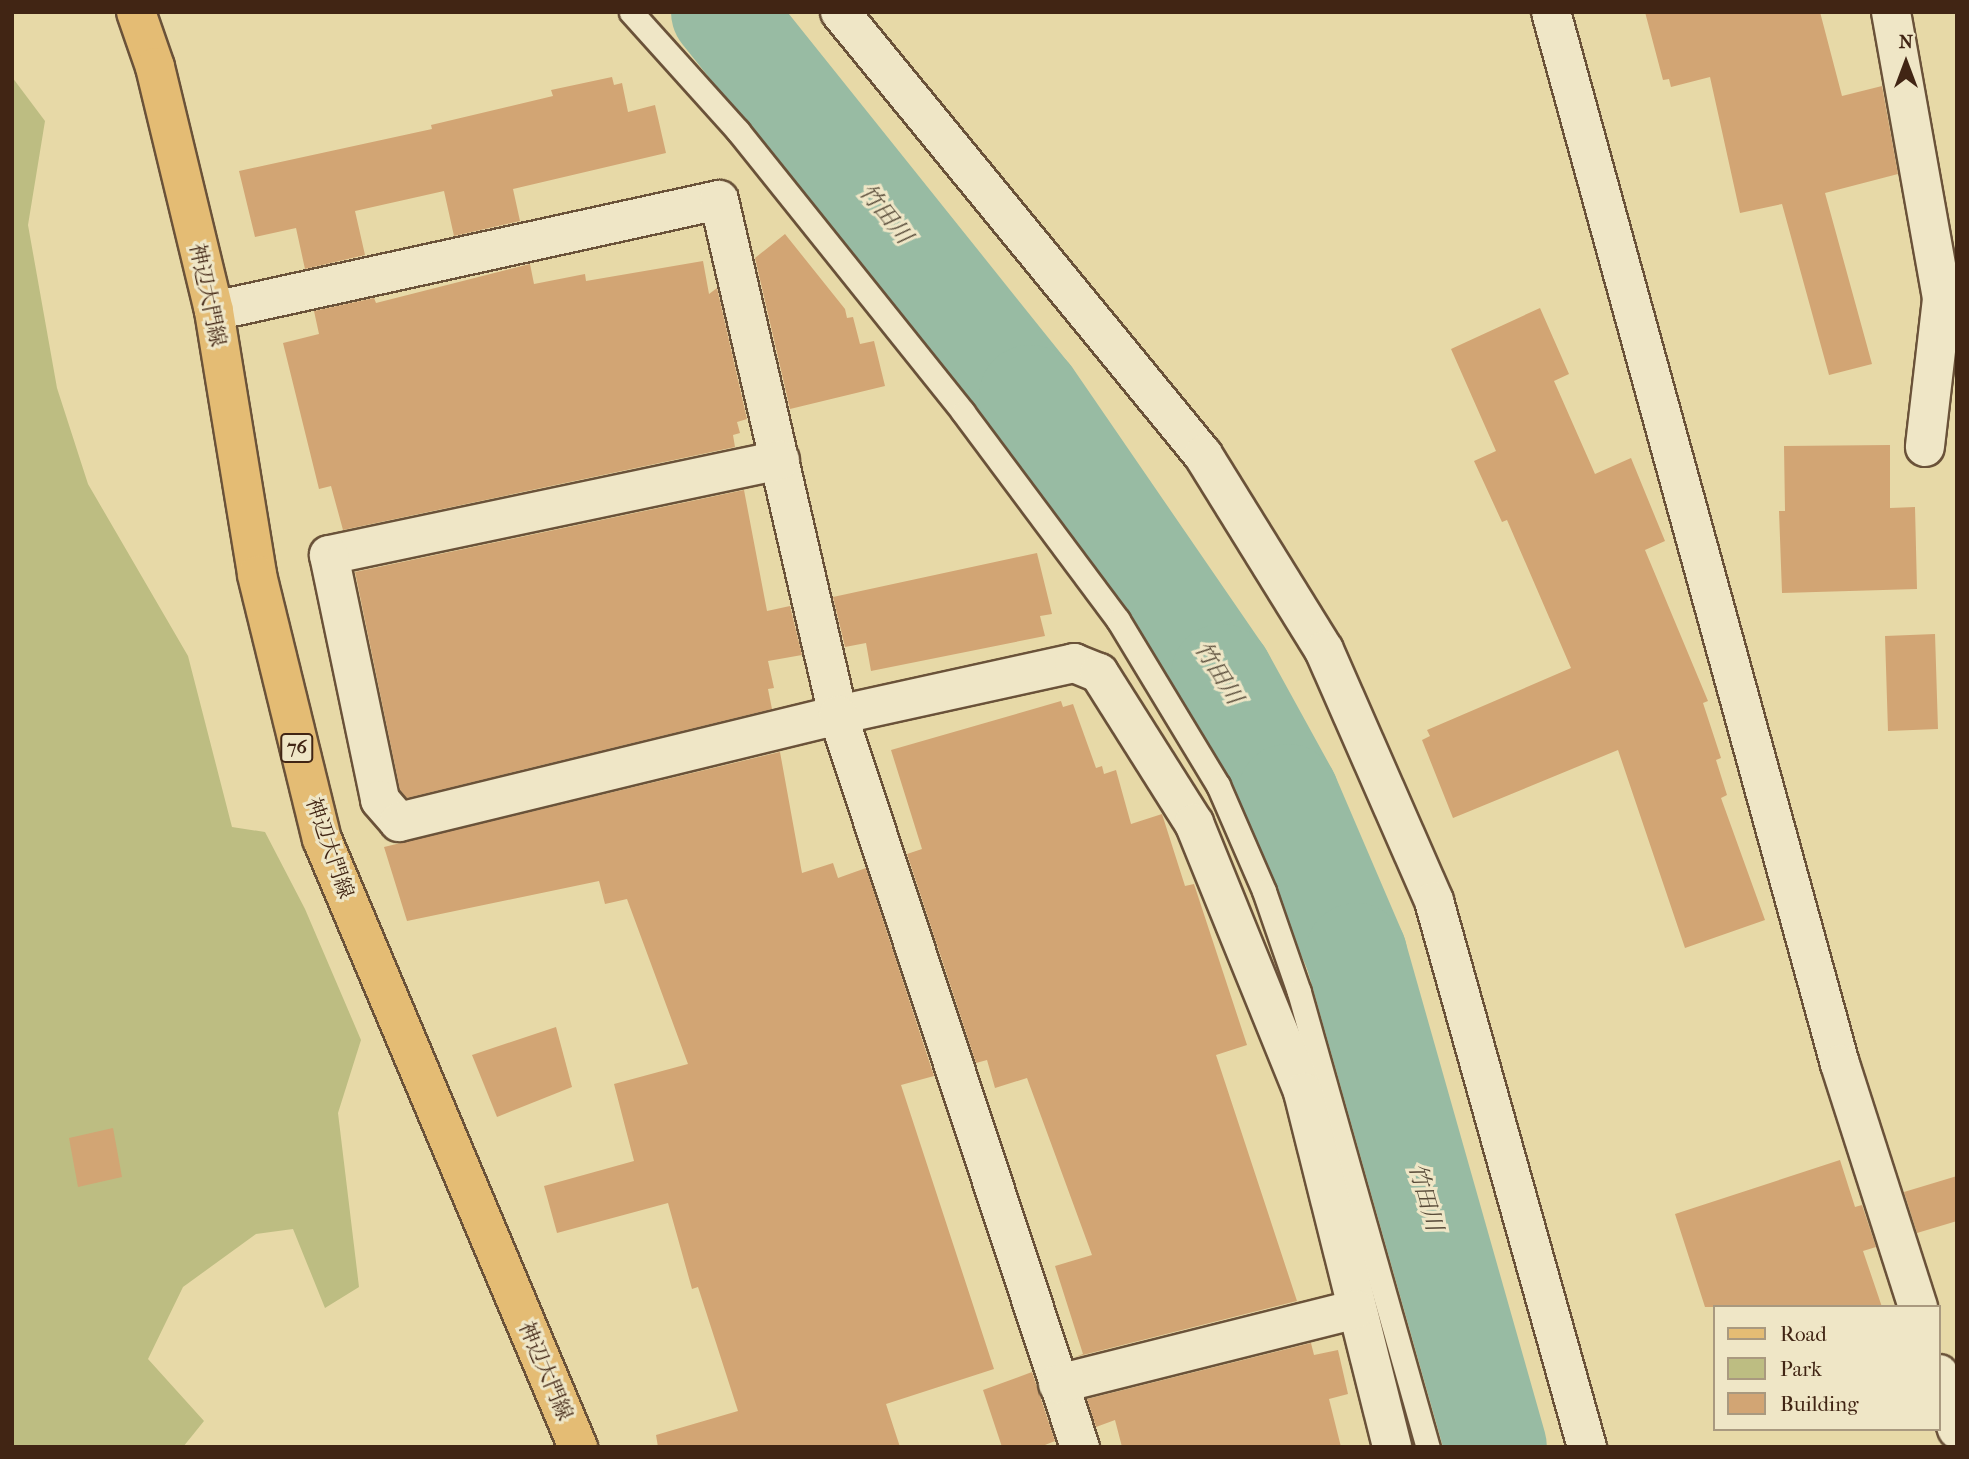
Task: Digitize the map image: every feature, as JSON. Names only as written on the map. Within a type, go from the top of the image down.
[{"type":"main road","name":"神辺大門線","points":[[136,12],[155,67],[214,312],[257,575],[323,839],[578,1447]]},
{"type":"street","points":[[840,12],[1203,455],[1324,650],[1434,901],[1587,1447]]},
{"type":"street","points":[[1550,12],[1840,1064],[1917,1305]]},
{"type":"street","points":[[1891,12],[1941,299],[1925,447]]},
{"type":"street","points":[[214,312],[719,200],[838,715],[1080,1447]]},
{"type":"street","points":[[780,460],[329,555],[380,800],[399,822],[838,715],[1074,663],[1099,673],[1194,823],[1303,1092],[1392,1447]]},
{"type":"street","points":[[1058,1384],[1356,1309]]},
{"type":"street","points":[[1941,1380],[1957,1429]]},
{"type":"lane","points":[[631,12],[738,131],[963,412],[1118,620],[1218,785],[1264,891],[1299,992],[1428,1447]]},
{"type":"green space","points":[[12,77],[45,121],[28,225],[57,388],[88,484],[188,656],[232,827],[265,832],[305,909],[361,1040],[338,1113],[359,1287],[325,1308],[293,1229],[256,1234],[183,1287],[148,1359],[204,1421],[183,1447],[12,1447]]},
{"type":"building","points":[[1645,12],[1820,12],[1842,96],[1882,86],[1898,174],[1825,193],[1872,364],[1829,375],[1782,204],[1740,213],[1710,77],[1671,87],[1669,79],[1663,80]]},
{"type":"building","points":[[612,77],[614,85],[622,83],[628,112],[655,105],[666,153],[513,189],[520,221],[454,236],[444,191],[355,211],[365,255],[305,269],[296,228],[255,237],[239,171],[432,129],[431,125],[553,96],[551,90]]},
{"type":"building","points":[[785,234],[845,309],[847,318],[853,317],[860,344],[874,341],[885,386],[790,409],[755,258]]},
{"type":"building","points":[[703,261],[709,294],[717,288],[747,419],[737,422],[740,433],[733,435],[735,447],[343,530],[331,486],[319,489],[283,343],[319,334],[314,311],[374,298],[376,303],[530,264],[534,284],[585,274],[586,281]]},
{"type":"building","points":[[1540,308],[1569,374],[1554,381],[1595,474],[1631,458],[1665,541],[1645,550],[1708,701],[1703,703],[1721,758],[1716,760],[1727,795],[1721,798],[1765,920],[1685,948],[1618,750],[1453,818],[1422,740],[1430,736],[1427,730],[1571,668],[1507,520],[1502,522],[1474,461],[1496,451],[1451,349]]},
{"type":"building","points":[[1890,445],[1890,508],[1915,507],[1917,589],[1782,593],[1779,511],[1785,511],[1784,446]]},
{"type":"building","points":[[744,490],[767,611],[790,606],[802,655],[768,661],[774,688],[768,689],[772,709],[407,798],[400,790],[355,572]]},
{"type":"building","points":[[1037,553],[1052,614],[1040,616],[1045,636],[871,671],[866,643],[845,647],[833,597]]},
{"type":"building","points":[[1935,634],[1938,729],[1888,731],[1885,636]]},
{"type":"building","points":[[1061,701],[1063,707],[1073,704],[1096,768],[1102,766],[1104,774],[1116,770],[1131,824],[1162,814],[1185,886],[1194,884],[1247,1045],[1216,1055],[1297,1301],[1075,1357],[1083,1354],[1055,1266],[1092,1255],[1027,1078],[995,1088],[987,1060],[976,1063],[907,854],[922,849],[891,750]]},
{"type":"building","points":[[780,752],[802,873],[833,863],[838,878],[866,868],[934,1076],[901,1085],[994,1369],[886,1404],[900,1447],[658,1447],[656,1435],[738,1411],[698,1287],[692,1289],[668,1203],[557,1233],[544,1186],[634,1161],[614,1084],[688,1064],[627,899],[605,904],[599,881],[407,921],[384,847]]},
{"type":"building","points":[[556,1027],[572,1087],[497,1117],[472,1055]]},
{"type":"building","points":[[113,1128],[122,1177],[78,1187],[69,1138]]},
{"type":"building","points":[[1840,1160],[1855,1207],[1862,1205],[1876,1247],[1863,1251],[1881,1305],[1705,1307],[1675,1214]]},
{"type":"building","points":[[1957,1176],[1957,1221],[1917,1233],[1904,1192]]},
{"type":"building","points":[[1311,1343],[1314,1355],[1338,1350],[1348,1394],[1329,1399],[1341,1447],[1122,1447],[1115,1420],[1096,1427],[1087,1399]]},
{"type":"building","points":[[1032,1372],[1055,1441],[1040,1447],[1002,1447],[983,1390]]},
{"type":"waterway","name":"竹田川","points":[[722,12],[1030,396],[1222,675],[1288,795],[1356,954],[1496,1447]]}]
